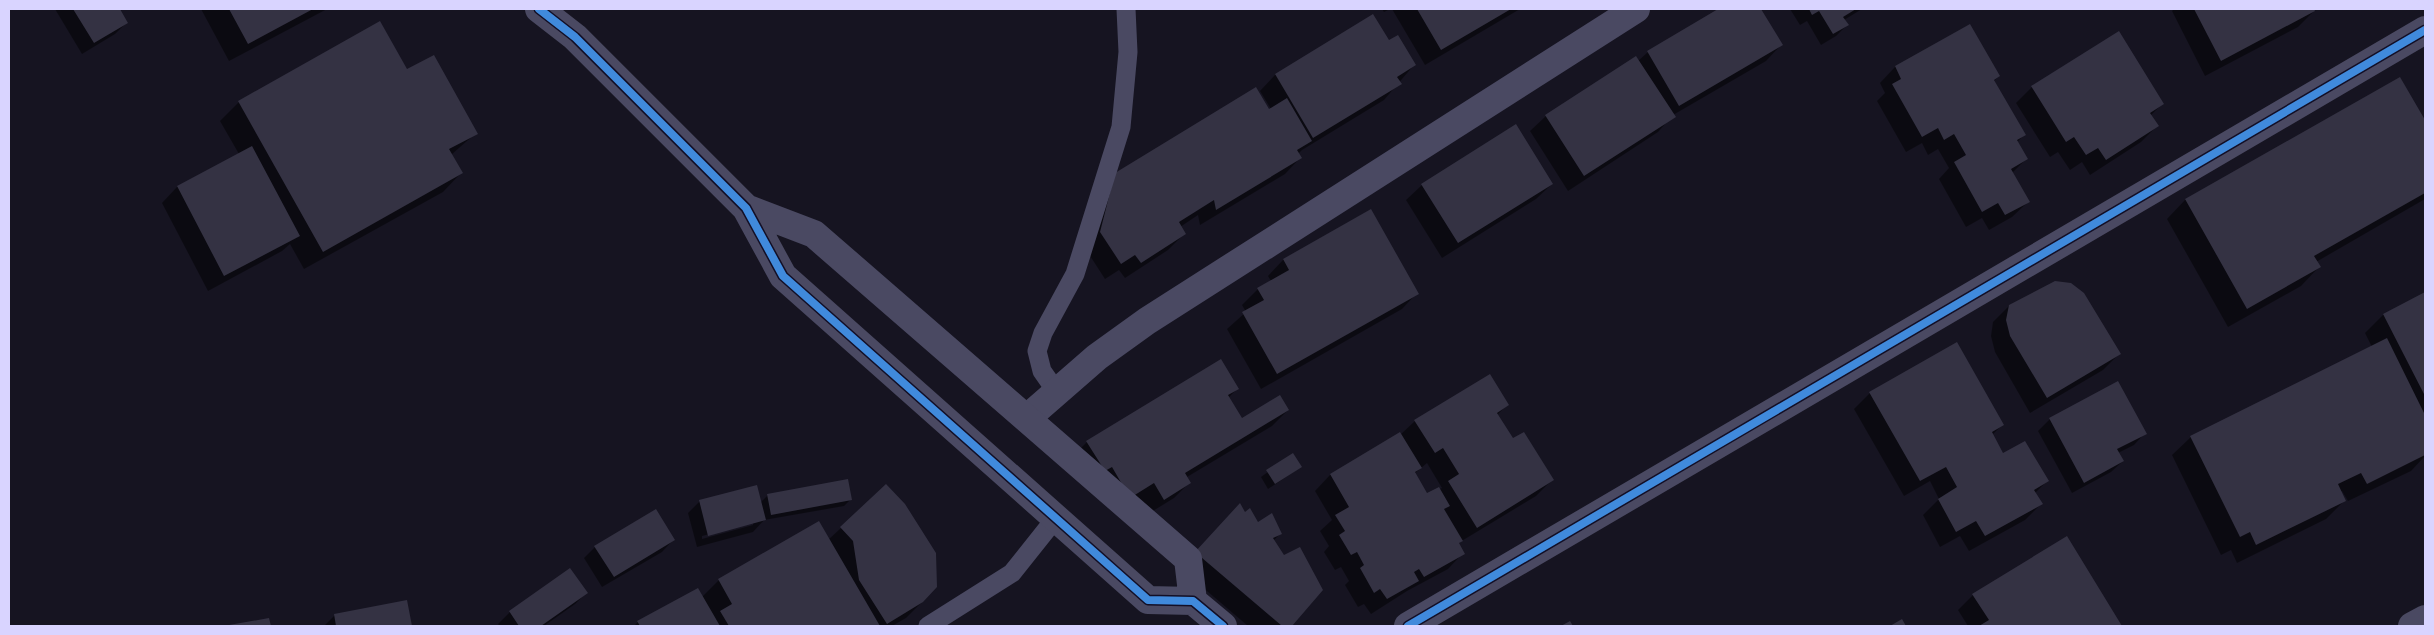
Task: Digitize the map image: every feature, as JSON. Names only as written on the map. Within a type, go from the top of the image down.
[{"type":"street","points":[[538,9],[575,36],[746,208],[783,276],[1148,600],[1193,601],[1223,626]]},
{"type":"street","points":[[1027,418],[1056,391],[1147,321],[1636,9]]},
{"type":"street","points":[[1408,626],[2425,30]]},
{"type":"street","points":[[746,208],[814,234],[1188,559],[1193,601]]},
{"type":"street","points":[[2412,626],[2425,619]]},
{"type":"lane","points":[[1056,391],[1042,370],[1037,351],[1043,333],[1075,274],[1121,127],[1128,52],[1126,9]]},
{"type":"lane","points":[[928,626],[1012,573],[1056,519]]},
{"type":"building","points":[[73,9],[120,9],[128,23],[94,43]]},
{"type":"building","points":[[229,9],[313,9],[248,44]]},
{"type":"building","points":[[1417,9],[1511,9],[1441,50]]},
{"type":"building","points":[[1718,9],[1761,9],[1783,45],[1679,106],[1647,51]]},
{"type":"building","points":[[1809,9],[1856,9],[1843,17],[1849,25],[1833,34],[1819,11],[1812,15]]},
{"type":"building","points":[[2194,9],[2314,9],[2315,11],[2221,61]]},
{"type":"building","points":[[1373,14],[1389,40],[1398,35],[1416,65],[1397,77],[1402,84],[1313,138],[1275,74]]},
{"type":"building","points":[[380,21],[407,69],[434,55],[478,134],[449,149],[463,173],[323,252],[238,101]]},
{"type":"building","points":[[1970,24],[2000,76],[1994,80],[2026,135],[2017,140],[2028,159],[2011,169],[2030,202],[2005,215],[1998,203],[1982,212],[1954,162],[1966,155],[1954,134],[1944,140],[1938,128],[1922,137],[1892,84],[1901,79],[1895,66]]},
{"type":"building","points":[[2119,31],[2164,104],[2150,113],[2159,126],[2106,160],[2098,148],[2086,155],[2074,137],[2066,142],[2031,86]]},
{"type":"building","points":[[1636,56],[1676,117],[1584,176],[1545,115]]},
{"type":"building","points":[[2400,77],[2425,120],[2425,193],[2314,256],[2321,267],[2247,309],[2185,199]]},
{"type":"building","points":[[1256,87],[1269,109],[1287,98],[1312,141],[1297,150],[1302,158],[1216,210],[1214,200],[1179,222],[1186,234],[1141,263],[1135,255],[1121,264],[1100,232],[1115,173]]},
{"type":"building","points":[[1516,124],[1553,184],[1458,243],[1421,184]]},
{"type":"building","points":[[252,146],[300,236],[224,276],[177,186]]},
{"type":"building","points":[[1371,209],[1419,294],[1277,374],[1242,312],[1264,300],[1257,288],[1289,270],[1283,259]]},
{"type":"building","points":[[2055,281],[2071,283],[2084,293],[2121,354],[2047,398],[2010,336],[2006,320],[2009,305]]},
{"type":"building","points":[[2425,292],[2425,396],[2383,314]]},
{"type":"building","points":[[2387,338],[2425,415],[2425,455],[2367,484],[2361,473],[2338,484],[2346,501],[2256,545],[2250,532],[2240,537],[2190,436]]},
{"type":"building","points":[[1957,342],[2004,425],[1992,432],[2003,453],[2025,441],[2049,481],[2034,490],[2043,504],[1985,536],[1976,521],[1956,532],[1938,499],[1957,487],[1946,467],[1920,481],[1869,392]]},
{"type":"building","points":[[1221,359],[1239,389],[1228,395],[1242,418],[1280,395],[1289,410],[1185,473],[1191,483],[1164,500],[1154,483],[1130,498],[1112,467],[1105,471],[1086,441]]},
{"type":"building","points":[[1490,374],[1509,405],[1497,413],[1513,438],[1524,432],[1554,480],[1477,528],[1448,481],[1459,474],[1443,448],[1435,453],[1414,420]]},
{"type":"building","points":[[2118,381],[2147,434],[2117,449],[2124,461],[2084,483],[2049,418]]},
{"type":"building","points":[[1400,432],[1422,468],[1415,472],[1427,493],[1439,487],[1450,506],[1444,509],[1463,541],[1459,543],[1465,554],[1424,577],[1419,569],[1414,572],[1419,581],[1387,599],[1380,589],[1374,593],[1360,568],[1364,565],[1357,552],[1351,555],[1339,535],[1345,531],[1335,515],[1349,507],[1330,474]]},
{"type":"building","points":[[1293,453],[1302,467],[1275,484],[1266,470]]},
{"type":"building","points":[[848,479],[852,500],[771,515],[767,494]]},
{"type":"building","points":[[886,484],[905,504],[936,553],[937,587],[923,602],[887,624],[859,580],[853,541],[840,527]]},
{"type":"building","points":[[757,485],[766,520],[708,536],[699,500]]},
{"type":"building","points":[[1240,503],[1245,512],[1250,508],[1258,522],[1272,513],[1282,534],[1273,538],[1284,555],[1300,547],[1323,590],[1292,626],[1282,626],[1195,552]]},
{"type":"building","points":[[656,509],[675,540],[614,577],[594,546]]},
{"type":"building","points":[[819,521],[880,626],[729,626],[720,611],[732,604],[718,579]]},
{"type":"building","points":[[2067,536],[2122,626],[1979,626],[1989,620],[1972,594]]},
{"type":"building","points":[[570,568],[588,593],[541,626],[519,626],[509,611]]},
{"type":"building","points":[[698,588],[720,626],[640,626],[637,621]]},
{"type":"building","points":[[407,600],[412,626],[336,626],[334,614]]},
{"type":"building","points":[[269,618],[271,626],[229,626],[229,625]]},
{"type":"building","points":[[1902,619],[1906,626],[1890,626]]},
{"type":"building","points":[[1570,621],[1573,626],[1561,626]]},
{"type":"cycle path","points":[[539,9],[575,37],[746,208],[783,276],[1148,600],[1193,601],[1223,626]]},
{"type":"cycle path","points":[[1408,626],[2425,30]]}]
